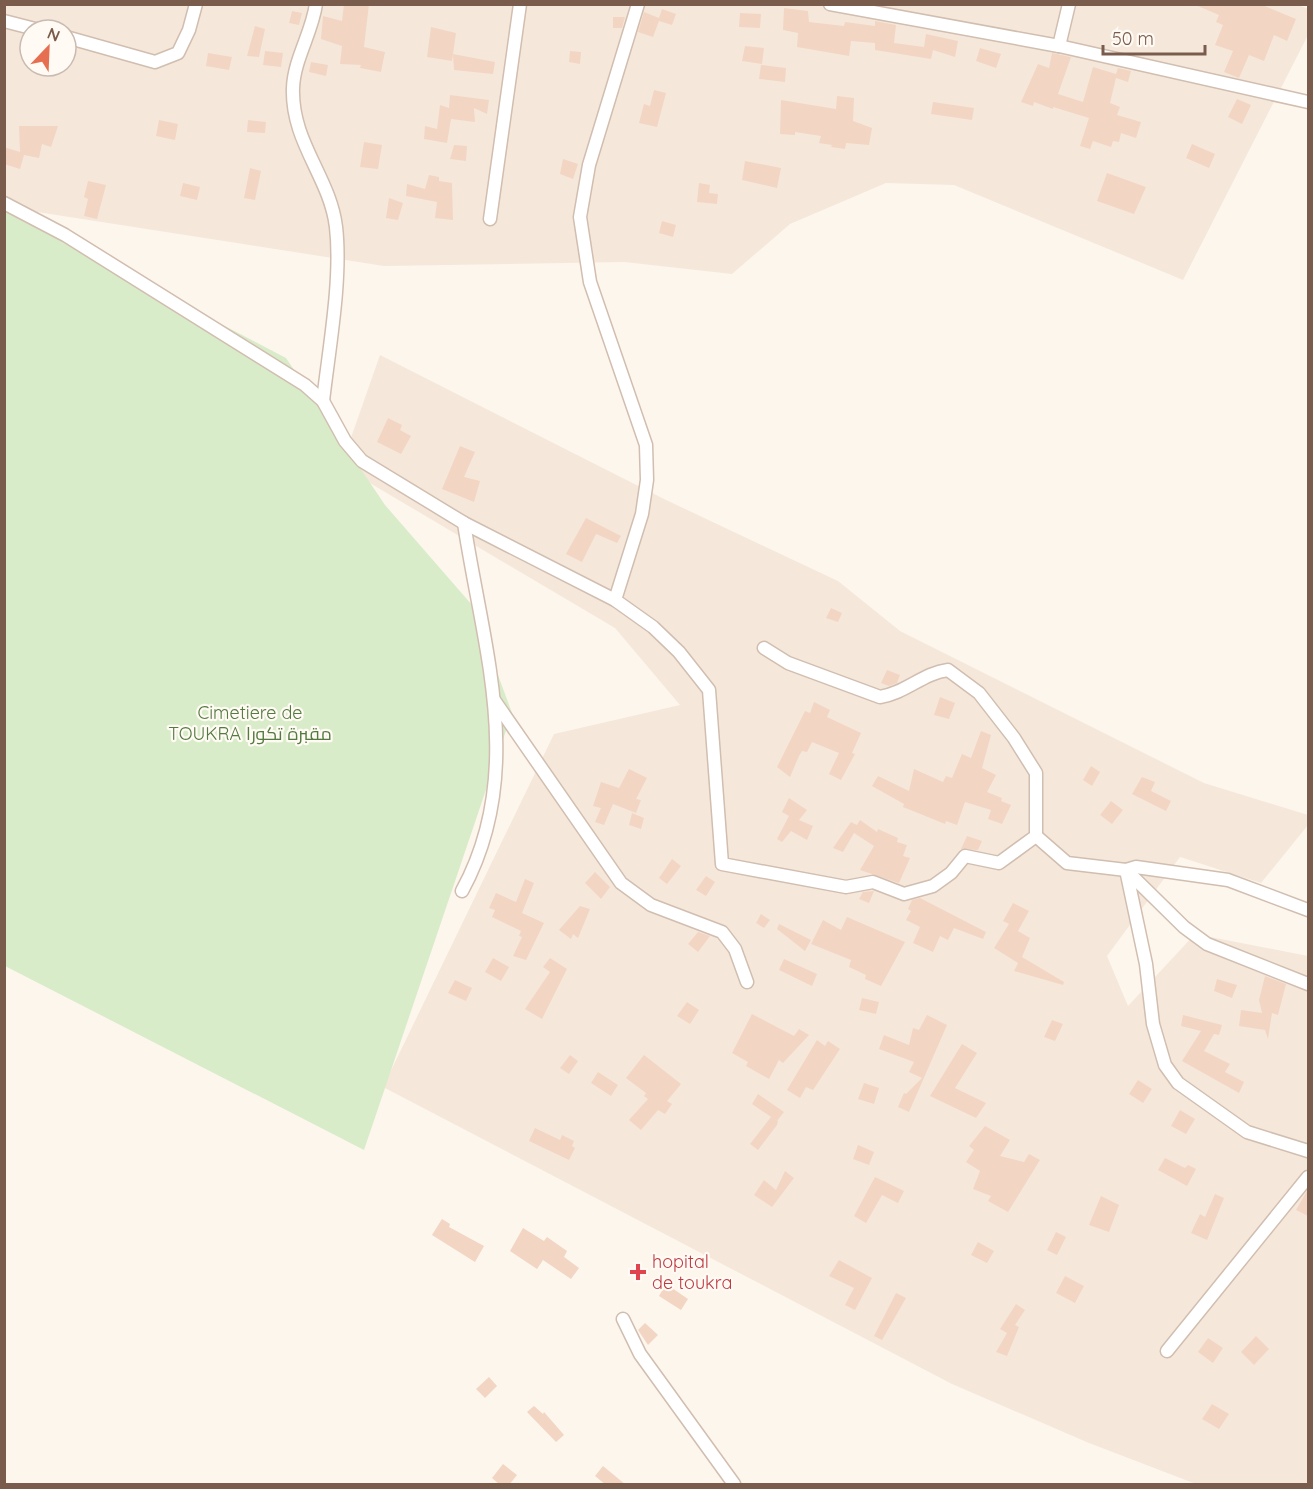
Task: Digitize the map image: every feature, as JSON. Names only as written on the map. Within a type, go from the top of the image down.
[{"type":"street","points":[[78,40],[155,62],[178,53],[189,30],[196,4]]},
{"type":"street","points":[[316,4],[314,21],[301,55],[293,87],[297,124],[308,157],[329,195],[336,228],[337,268],[323,401]]},
{"type":"street","points":[[490,219],[520,4]]},
{"type":"street","points":[[615,600],[642,514],[647,480],[645,445],[590,282],[580,217],[589,165],[638,4]]},
{"type":"street","points":[[830,4],[1059,46],[1308,102]]},
{"type":"street","points":[[1059,46],[1069,4]]},
{"type":"street","points":[[4,203],[65,235],[286,371],[323,401],[345,441],[362,461],[464,523],[615,600],[653,627],[679,652],[709,690],[722,864],[846,887],[873,882],[904,894],[933,886],[951,873],[965,856],[999,863],[1036,836]]},
{"type":"street","points":[[462,891],[487,837],[495,798],[497,759],[494,700],[464,523]]},
{"type":"street","points":[[765,648],[788,663],[880,697],[896,694],[932,672],[948,670],[979,693],[1014,738],[1036,773],[1036,836],[1067,863],[1126,870],[1136,867],[1228,880],[1308,910]]},
{"type":"street","points":[[494,700],[621,883],[651,905],[722,932],[735,949],[747,982]]},
{"type":"street","points":[[1126,870],[1184,927],[1207,944],[1308,984]]},
{"type":"street","points":[[1126,870],[1146,964],[1153,1024],[1165,1065],[1179,1083],[1247,1132],[1308,1151]]},
{"type":"street","points":[[1167,1351],[1308,1178]]},
{"type":"street","points":[[623,1319],[640,1354],[735,1485]]},
{"type":"shaded area","points":[[1297,4],[1308,9],[1308,35],[1183,280],[954,185],[886,183],[790,224],[732,274],[624,262],[384,266],[5,207],[4,5]]},
{"type":"shaded area","points":[[380,355],[664,499],[838,581],[900,631],[1204,783],[1308,815],[1308,825],[1261,883],[1180,857],[1107,956],[1128,1006],[1195,934],[1308,956],[1308,1484],[1196,1484],[1089,1443],[952,1384],[383,1087],[554,734],[680,705],[615,628],[341,466]]},
{"type":"green space","name":"Cimetiere de TOUKRA مقبرة تكورا","points":[[4,211],[286,358],[385,505],[472,605],[512,713],[364,1150],[5,966]]},
{"type":"building","points":[[344,4],[369,4],[364,47],[385,52],[381,72],[360,68],[361,65],[340,64],[342,46],[321,39],[323,16],[342,21]]},
{"type":"building","points":[[1193,4],[1260,4],[1296,19],[1287,41],[1274,35],[1264,61],[1249,55],[1239,78],[1224,72],[1233,51],[1215,45],[1223,25],[1216,22],[1219,15]]},
{"type":"building","points":[[784,8],[808,11],[809,22],[844,26],[845,22],[875,26],[875,21],[896,25],[894,43],[924,47],[926,34],[958,41],[955,57],[933,50],[931,59],[875,50],[875,43],[851,41],[849,56],[797,47],[798,33],[783,30]]},
{"type":"building","points":[[662,9],[676,14],[672,25],[659,21],[653,37],[638,32],[644,12],[659,18]]},
{"type":"building","points":[[292,11],[302,13],[299,25],[289,23]]},
{"type":"building","points":[[740,13],[761,14],[760,28],[739,27]]},
{"type":"building","points":[[613,17],[625,17],[622,28],[613,28]]},
{"type":"building","points":[[255,26],[265,29],[259,57],[247,56]]},
{"type":"building","points":[[431,27],[456,33],[452,61],[427,57]]},
{"type":"building","points":[[745,46],[764,48],[762,64],[742,61]]},
{"type":"building","points":[[980,48],[1001,54],[996,68],[976,61]]},
{"type":"building","points":[[265,51],[283,53],[281,67],[263,65]]},
{"type":"building","points":[[570,51],[581,52],[580,64],[569,62]]},
{"type":"building","points":[[208,53],[232,57],[229,70],[206,66]]},
{"type":"building","points":[[1052,53],[1071,57],[1058,94],[1083,102],[1093,67],[1116,74],[1118,68],[1131,71],[1128,82],[1116,78],[1110,103],[1120,107],[1117,115],[1141,122],[1136,138],[1121,133],[1119,142],[1113,141],[1111,147],[1093,141],[1090,149],[1080,146],[1089,118],[1034,102],[1033,106],[1021,102],[1038,64],[1049,68]]},
{"type":"building","points":[[453,54],[495,62],[493,74],[454,70]]},
{"type":"building","points":[[311,62],[328,65],[326,76],[309,72]]},
{"type":"building","points":[[761,65],[786,68],[785,82],[759,79]]},
{"type":"building","points":[[654,90],[666,93],[657,127],[639,123],[644,104],[650,106]]},
{"type":"building","points":[[450,95],[489,100],[487,114],[474,108],[475,122],[451,119],[447,143],[424,139],[425,126],[437,129],[440,105],[449,108]]},
{"type":"building","points":[[837,96],[854,98],[853,121],[872,128],[869,145],[846,143],[845,149],[819,143],[821,136],[795,132],[795,135],[780,134],[781,100],[836,109]]},
{"type":"building","points":[[1237,99],[1251,105],[1242,124],[1228,117]]},
{"type":"building","points":[[933,102],[974,108],[972,120],[931,114]]},
{"type":"building","points":[[159,120],[178,124],[175,140],[156,136]]},
{"type":"building","points":[[248,120],[266,122],[265,133],[247,132]]},
{"type":"building","points":[[19,126],[58,126],[51,147],[42,144],[39,158],[24,155],[20,169],[4,164],[4,147],[20,152]]},
{"type":"building","points":[[364,142],[382,145],[378,169],[360,167]]},
{"type":"building","points":[[1192,144],[1215,154],[1209,168],[1186,158]]},
{"type":"building","points":[[454,145],[467,146],[466,161],[450,159]]},
{"type":"building","points":[[563,159],[578,164],[573,179],[560,174]]},
{"type":"building","points":[[745,161],[781,168],[777,188],[742,180]]},
{"type":"building","points":[[250,168],[261,171],[255,200],[244,198]]},
{"type":"building","points":[[1107,173],[1146,187],[1134,214],[1097,201]]},
{"type":"building","points":[[429,175],[439,177],[439,181],[452,183],[453,220],[435,218],[437,202],[406,196],[407,184],[425,189]]},
{"type":"building","points":[[88,181],[106,185],[97,219],[84,216],[88,199],[84,197]]},
{"type":"building","points":[[183,183],[200,187],[197,200],[180,196]]},
{"type":"building","points":[[699,183],[710,185],[709,193],[718,194],[717,204],[697,202]]},
{"type":"building","points":[[389,198],[403,203],[398,220],[386,218]]},
{"type":"building","points":[[662,221],[676,225],[673,237],[659,233]]},
{"type":"building","points":[[388,418],[402,425],[400,430],[411,436],[401,454],[377,442]]},
{"type":"building","points":[[460,446],[475,452],[464,477],[480,481],[474,502],[442,489]]},
{"type":"building","points":[[586,518],[621,536],[617,543],[596,534],[582,562],[566,554]]},
{"type":"building","points":[[831,608],[842,613],[838,622],[826,618]]},
{"type":"building","points":[[887,670],[900,675],[897,683],[889,686],[881,683]]},
{"type":"building","points":[[940,697],[955,703],[949,719],[934,715]]},
{"type":"building","points":[[814,702],[830,710],[827,717],[861,733],[852,753],[855,754],[841,780],[829,774],[839,753],[812,742],[807,752],[802,751],[790,777],[777,767],[805,711],[810,713]]},
{"type":"building","points":[[981,731],[991,735],[982,768],[996,775],[987,792],[1002,798],[1001,801],[1011,805],[1002,824],[988,819],[991,810],[965,802],[957,825],[946,821],[945,824],[903,807],[904,804],[872,786],[878,776],[909,791],[914,769],[943,782],[946,776],[952,778],[962,754],[971,758]]},
{"type":"building","points":[[1091,766],[1100,772],[1092,786],[1083,780]]},
{"type":"building","points":[[629,769],[647,778],[636,799],[641,800],[636,813],[613,804],[604,825],[595,822],[601,808],[593,806],[601,782],[619,788]]},
{"type":"building","points":[[1142,777],[1155,782],[1151,791],[1171,801],[1166,811],[1132,794]]},
{"type":"building","points":[[789,798],[807,810],[799,820],[813,826],[807,840],[791,831],[782,842],[777,839],[789,816],[782,812]]},
{"type":"building","points":[[1111,801],[1123,810],[1112,824],[1100,815]]},
{"type":"building","points":[[632,813],[644,818],[641,829],[629,825]]},
{"type":"building","points":[[860,820],[877,832],[878,829],[898,838],[897,842],[907,845],[903,856],[910,858],[899,883],[860,870],[874,846],[854,833],[843,852],[833,848],[851,822],[857,825]]},
{"type":"building","points":[[967,836],[982,841],[978,850],[961,849]]},
{"type":"building","points":[[672,859],[681,866],[667,884],[659,878]]},
{"type":"building","points":[[595,872],[610,887],[601,899],[585,883]]},
{"type":"building","points":[[706,876],[715,882],[706,896],[696,890]]},
{"type":"building","points":[[525,879],[534,883],[522,913],[544,923],[526,960],[513,956],[522,937],[519,936],[521,931],[492,917],[495,910],[489,908],[496,893],[516,902]]},
{"type":"building","points":[[874,891],[869,903],[859,899],[863,892]]},
{"type":"building","points":[[920,898],[986,932],[983,939],[954,928],[948,940],[940,936],[933,952],[913,943],[920,927],[906,920],[911,911],[908,909],[912,900]]},
{"type":"building","points":[[1013,903],[1029,911],[1018,931],[1030,938],[1022,957],[1064,982],[1063,985],[1014,971],[1018,963],[994,948],[1009,924],[1003,921]]},
{"type":"building","points":[[580,906],[590,909],[578,938],[573,934],[571,939],[559,930]]},
{"type":"building","points":[[761,914],[770,920],[764,928],[756,923]]},
{"type":"building","points":[[847,917],[905,942],[881,986],[865,979],[866,975],[849,967],[851,960],[811,944],[823,920],[841,930]]},
{"type":"building","points":[[779,924],[811,940],[805,951],[777,929]]},
{"type":"building","points":[[698,932],[710,936],[698,952],[688,944]]},
{"type":"building","points":[[493,958],[509,967],[501,981],[485,972]]},
{"type":"building","points":[[550,958],[567,969],[542,1019],[525,1009],[550,972],[543,967]]},
{"type":"building","points":[[784,959],[817,974],[812,986],[779,970]]},
{"type":"building","points":[[1265,976],[1286,984],[1278,1015],[1272,1013],[1268,1039],[1265,1030],[1239,1026],[1241,1010],[1262,1013],[1259,1000]]},
{"type":"building","points":[[1217,979],[1237,985],[1232,998],[1214,991]]},
{"type":"building","points":[[455,980],[472,988],[466,1001],[448,993]]},
{"type":"building","points":[[862,998],[879,1002],[876,1014],[859,1010]]},
{"type":"building","points":[[687,1002],[699,1010],[690,1024],[677,1016]]},
{"type":"building","points":[[752,1014],[794,1036],[799,1029],[809,1035],[783,1063],[779,1060],[769,1079],[746,1066],[748,1062],[732,1053]]},
{"type":"building","points":[[927,1015],[947,1025],[909,1112],[898,1107],[904,1093],[906,1094],[922,1078],[909,1072],[914,1062],[879,1049],[884,1035],[909,1045],[913,1028],[919,1030]]},
{"type":"building","points":[[1183,1015],[1222,1025],[1219,1035],[1214,1034],[1204,1051],[1230,1064],[1225,1072],[1244,1082],[1239,1093],[1182,1061],[1201,1031],[1181,1026]]},
{"type":"building","points":[[1052,1020],[1063,1024],[1055,1041],[1044,1037]]},
{"type":"building","points":[[817,1040],[825,1046],[828,1041],[840,1049],[813,1090],[806,1087],[800,1098],[787,1090]]},
{"type":"building","points":[[962,1044],[977,1053],[955,1088],[986,1103],[976,1118],[930,1096]]},
{"type":"building","points":[[570,1055],[578,1061],[569,1074],[560,1068]]},
{"type":"building","points":[[644,1055],[681,1084],[667,1101],[672,1104],[665,1114],[658,1110],[641,1130],[629,1120],[648,1099],[644,1096],[646,1093],[626,1078]]},
{"type":"building","points":[[598,1072],[618,1085],[611,1096],[591,1083]]},
{"type":"building","points":[[1138,1080],[1152,1089],[1143,1103],[1129,1094]]},
{"type":"building","points":[[864,1083],[879,1088],[874,1104],[858,1099]]},
{"type":"building","points":[[758,1094],[784,1112],[777,1121],[752,1104]]},
{"type":"building","points":[[1180,1110],[1195,1119],[1186,1134],[1171,1126]]},
{"type":"building","points":[[771,1117],[778,1121],[777,1125],[758,1150],[750,1144]]},
{"type":"building","points":[[985,1126],[1010,1140],[1000,1156],[1024,1162],[1029,1154],[1040,1160],[1008,1212],[988,1201],[991,1196],[973,1189],[980,1171],[966,1162],[974,1150],[969,1146]]},
{"type":"building","points":[[535,1128],[560,1140],[562,1135],[574,1141],[572,1146],[575,1148],[569,1160],[529,1141]]},
{"type":"building","points":[[858,1145],[874,1152],[869,1165],[853,1159]]},
{"type":"building","points":[[1165,1158],[1185,1168],[1188,1165],[1196,1169],[1187,1186],[1158,1170]]},
{"type":"building","points":[[785,1171],[794,1178],[772,1207],[754,1195],[764,1180],[776,1190]]},
{"type":"building","points":[[875,1177],[904,1191],[898,1203],[882,1195],[866,1223],[854,1216]]},
{"type":"building","points":[[1308,1189],[1308,1216],[1296,1210]]},
{"type":"building","points":[[1215,1194],[1224,1198],[1207,1240],[1191,1233],[1200,1214],[1205,1217]]},
{"type":"building","points":[[1101,1196],[1119,1205],[1109,1232],[1089,1225]]},
{"type":"building","points":[[442,1219],[450,1224],[449,1227],[484,1246],[475,1262],[432,1235]]},
{"type":"building","points":[[523,1228],[544,1241],[547,1237],[567,1251],[564,1257],[579,1268],[571,1279],[543,1260],[537,1269],[510,1251]]},
{"type":"building","points":[[1056,1232],[1066,1237],[1057,1255],[1047,1250]]},
{"type":"building","points":[[978,1242],[994,1251],[987,1263],[971,1255]]},
{"type":"building","points":[[839,1260],[872,1278],[855,1310],[845,1305],[854,1288],[829,1276]]},
{"type":"building","points":[[1065,1276],[1084,1286],[1075,1303],[1056,1293]]},
{"type":"building","points":[[666,1284],[688,1299],[681,1310],[659,1296]]},
{"type":"building","points":[[896,1293],[906,1298],[882,1340],[874,1336]]},
{"type":"building","points":[[1016,1304],[1025,1310],[1015,1325],[1019,1327],[1007,1356],[996,1352],[1007,1333],[1000,1329]]},
{"type":"building","points":[[645,1323],[658,1335],[648,1345],[638,1330]]},
{"type":"building","points":[[1256,1336],[1269,1349],[1254,1365],[1241,1352]]},
{"type":"building","points":[[1208,1338],[1223,1348],[1213,1363],[1198,1352]]},
{"type":"building","points":[[489,1377],[497,1386],[485,1398],[476,1389]]},
{"type":"building","points":[[1212,1404],[1229,1414],[1219,1429],[1202,1419]]},
{"type":"building","points":[[534,1406],[543,1414],[544,1412],[564,1435],[556,1442],[527,1412]]},
{"type":"building","points":[[503,1464],[517,1475],[509,1485],[500,1485],[492,1478]]},
{"type":"building","points":[[603,1466],[626,1485],[606,1485],[595,1476]]},
{"type":"place","name":"hopital de toukra","points":[[638,1272]]}]
